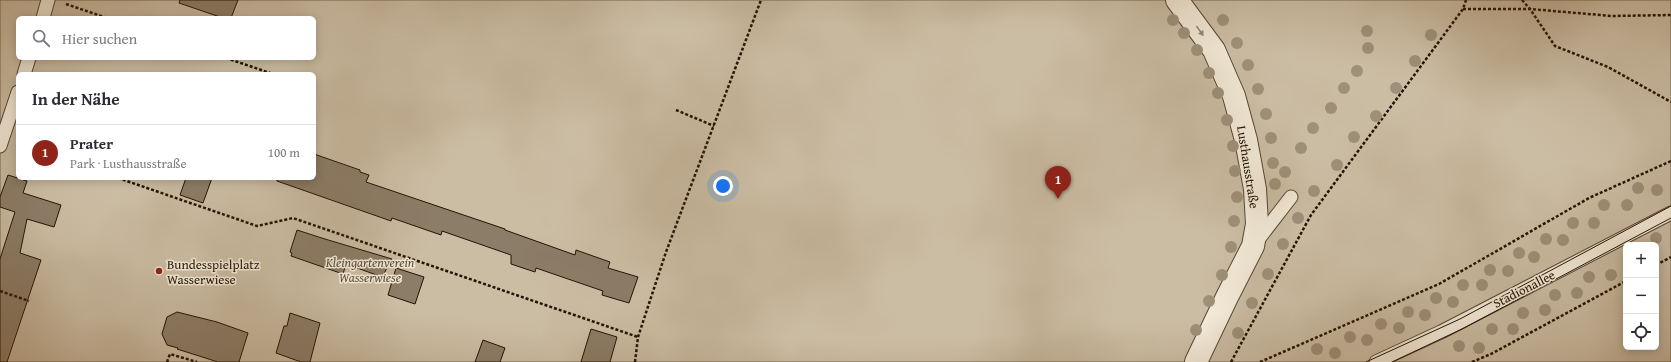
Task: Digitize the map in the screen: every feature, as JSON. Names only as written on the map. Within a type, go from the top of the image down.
[{"type":"street","name":"Lusthausstraße","points":[[1177,0],[1214,50],[1234,96],[1246,140],[1255,189],[1257,224],[1253,246],[1196,362]]},
{"type":"lane","points":[[43,16],[54,1]]},
{"type":"lane","points":[[25,72],[28,60]]},
{"type":"lane","points":[[0,146],[16,98]]},
{"type":"lane","points":[[1253,246],[1290,197]]},
{"type":"lane","name":"Stadionallee","points":[[1376,362],[1441,332],[1671,213]]},
{"type":"path","points":[[635,362],[638,337],[666,252],[761,0]]},
{"type":"path","points":[[1231,362],[1312,215],[1463,9],[1466,0]]},
{"type":"path","points":[[1522,0],[1530,9],[1555,46],[1608,67],[1671,102]]},
{"type":"path","points":[[54,1],[101,16]]},
{"type":"path","points":[[1463,9],[1530,9],[1612,16],[1671,15]]},
{"type":"path","points":[[232,60],[268,72]]},
{"type":"path","points":[[676,110],[714,126]]},
{"type":"path","points":[[1260,362],[1439,284],[1589,198],[1671,161]]},
{"type":"path","points":[[124,180],[257,226],[293,218],[638,337]]},
{"type":"path","points":[[1659,263],[1671,257]]},
{"type":"path","points":[[1472,362],[1623,283]]},
{"type":"path","points":[[0,291],[29,301]]},
{"type":"path","points":[[167,362],[170,354],[197,362]]},
{"type":"green space","name":"Kleingartenverein Wasserwiese","points":[[0,0],[1671,0],[1671,362],[0,362]]},
{"type":"building","points":[[180,0],[238,0],[232,16],[217,16],[179,3]]},
{"type":"building","points":[[316,155],[360,170],[360,172],[369,175],[366,182],[505,229],[575,255],[576,250],[610,262],[608,268],[638,277],[629,303],[602,295],[603,291],[536,268],[535,272],[511,264],[511,255],[442,231],[441,235],[392,218],[391,221],[277,181],[316,180]]},
{"type":"building","points":[[8,175],[16,178],[16,180],[27,181],[23,193],[61,205],[54,227],[27,219],[20,253],[41,260],[7,362],[0,362],[0,259],[15,212],[0,207],[0,197]]},
{"type":"building","points":[[185,180],[211,180],[203,203],[180,195]]},
{"type":"building","points":[[297,230],[392,259],[382,277],[346,264],[343,274],[291,256],[292,253],[290,252]]},
{"type":"building","points":[[396,268],[424,277],[415,304],[388,295]]},
{"type":"building","points":[[177,312],[217,322],[248,333],[239,362],[218,362],[167,345],[162,334],[167,317]]},
{"type":"building","points":[[290,313],[320,323],[310,362],[301,362],[276,353],[284,326],[287,326]]},
{"type":"building","points":[[591,329],[617,337],[610,362],[581,362]]},
{"type":"building","points":[[483,340],[505,348],[500,362],[475,362]]},
{"type":"tram line","points":[[1366,362],[1460,319],[1671,206]]},
{"type":"tram line","points":[[1392,362],[1462,329],[1671,218]]},
{"type":"place","name":"Prater","points":[[1058,199]]},
{"type":"place","name":"Bundesspielplatz Wasserwiese","points":[[159,271]]}]
